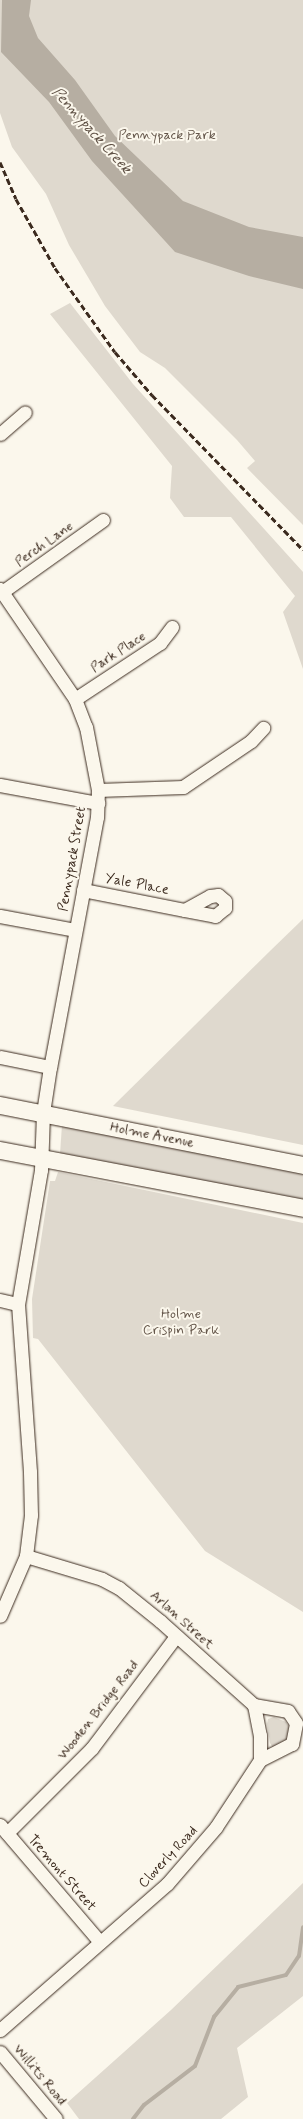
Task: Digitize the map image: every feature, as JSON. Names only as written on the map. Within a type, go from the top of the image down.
[{"type":"main road","name":"Holme Avenue","points":[[0,1105],[303,1165]]},
{"type":"main road","points":[[0,1150],[40,1159],[303,1208]]},
{"type":"street","points":[[0,434],[25,412]]},
{"type":"street","name":"Perch Lane","points":[[1,591],[103,520]]},
{"type":"street","name":"Pennypack Street","points":[[0,1616],[26,1556],[31,1515],[30,1472],[18,1304],[40,1159],[43,1113],[50,1067],[83,890],[98,796],[91,748],[75,699],[1,591]]},
{"type":"street","name":"Park Place","points":[[75,699],[160,643],[172,627]]},
{"type":"street","points":[[0,786],[98,796],[183,787],[251,741],[263,728]]},
{"type":"street","name":"Yale Place","points":[[83,890],[185,910]]},
{"type":"street","points":[[0,916],[75,930]]},
{"type":"street","points":[[0,1057],[50,1067]]},
{"type":"street","points":[[0,1300],[18,1304]]},
{"type":"street","name":"Arlan Street","points":[[26,1556],[83,1571],[115,1586],[176,1636],[254,1705]]},
{"type":"street","name":"Wooden Bridge Road","points":[[4,1829],[92,1748],[176,1636]]},
{"type":"street","points":[[254,1705],[288,1711],[296,1723],[292,1744],[260,1760],[260,1735],[254,1705]]},
{"type":"street","name":"Cloverly Road","points":[[0,2030],[145,1904],[188,1861],[236,1800],[260,1760]]},
{"type":"street","name":"Tremont Street","points":[[4,1829],[100,1942]]},
{"type":"street","name":"Willits Road","points":[[0,2052],[56,2119]]},
{"type":"green space","name":"Pennypack Park","points":[[0,0],[303,0],[303,525],[247,468],[255,461],[237,440],[165,368],[140,352],[105,306],[69,245],[46,194],[12,147],[0,113]]},
{"type":"green space","points":[[70,303],[133,384],[303,572],[303,669],[283,612],[295,596],[231,517],[184,517],[170,498],[172,466],[50,314]]},
{"type":"green space","points":[[303,919],[303,1145],[113,1106],[270,951]]},
{"type":"green space","points":[[62,1125],[303,1171],[303,1200],[60,1154]]},
{"type":"green space","name":"Holme Crispin Park","points":[[58,1172],[303,1223],[303,1612],[205,1551],[38,1339],[33,1338],[32,1299],[50,1181],[55,1181]]},
{"type":"green space","points":[[274,1717],[286,1722],[290,1729],[289,1738],[273,1748],[270,1743],[267,1724],[268,1719]]},
{"type":"green space","points":[[303,1883],[303,1996],[237,2048],[248,2097],[221,2119],[79,2119],[67,2103],[171,2010]]},
{"type":"water","name":"Pennypack Creek","points":[[2,0],[31,0],[29,16],[38,38],[75,80],[115,136],[183,201],[249,227],[303,237],[303,289],[249,276],[175,252],[92,161],[49,102],[1,52]]},
{"type":"waterway","points":[[133,2119],[144,2105],[195,2066],[214,2017],[238,1987],[286,1975],[299,1956],[303,1927]]},
{"type":"railway","points":[[0,162],[16,199],[55,268],[115,352],[152,395],[303,550]]}]
